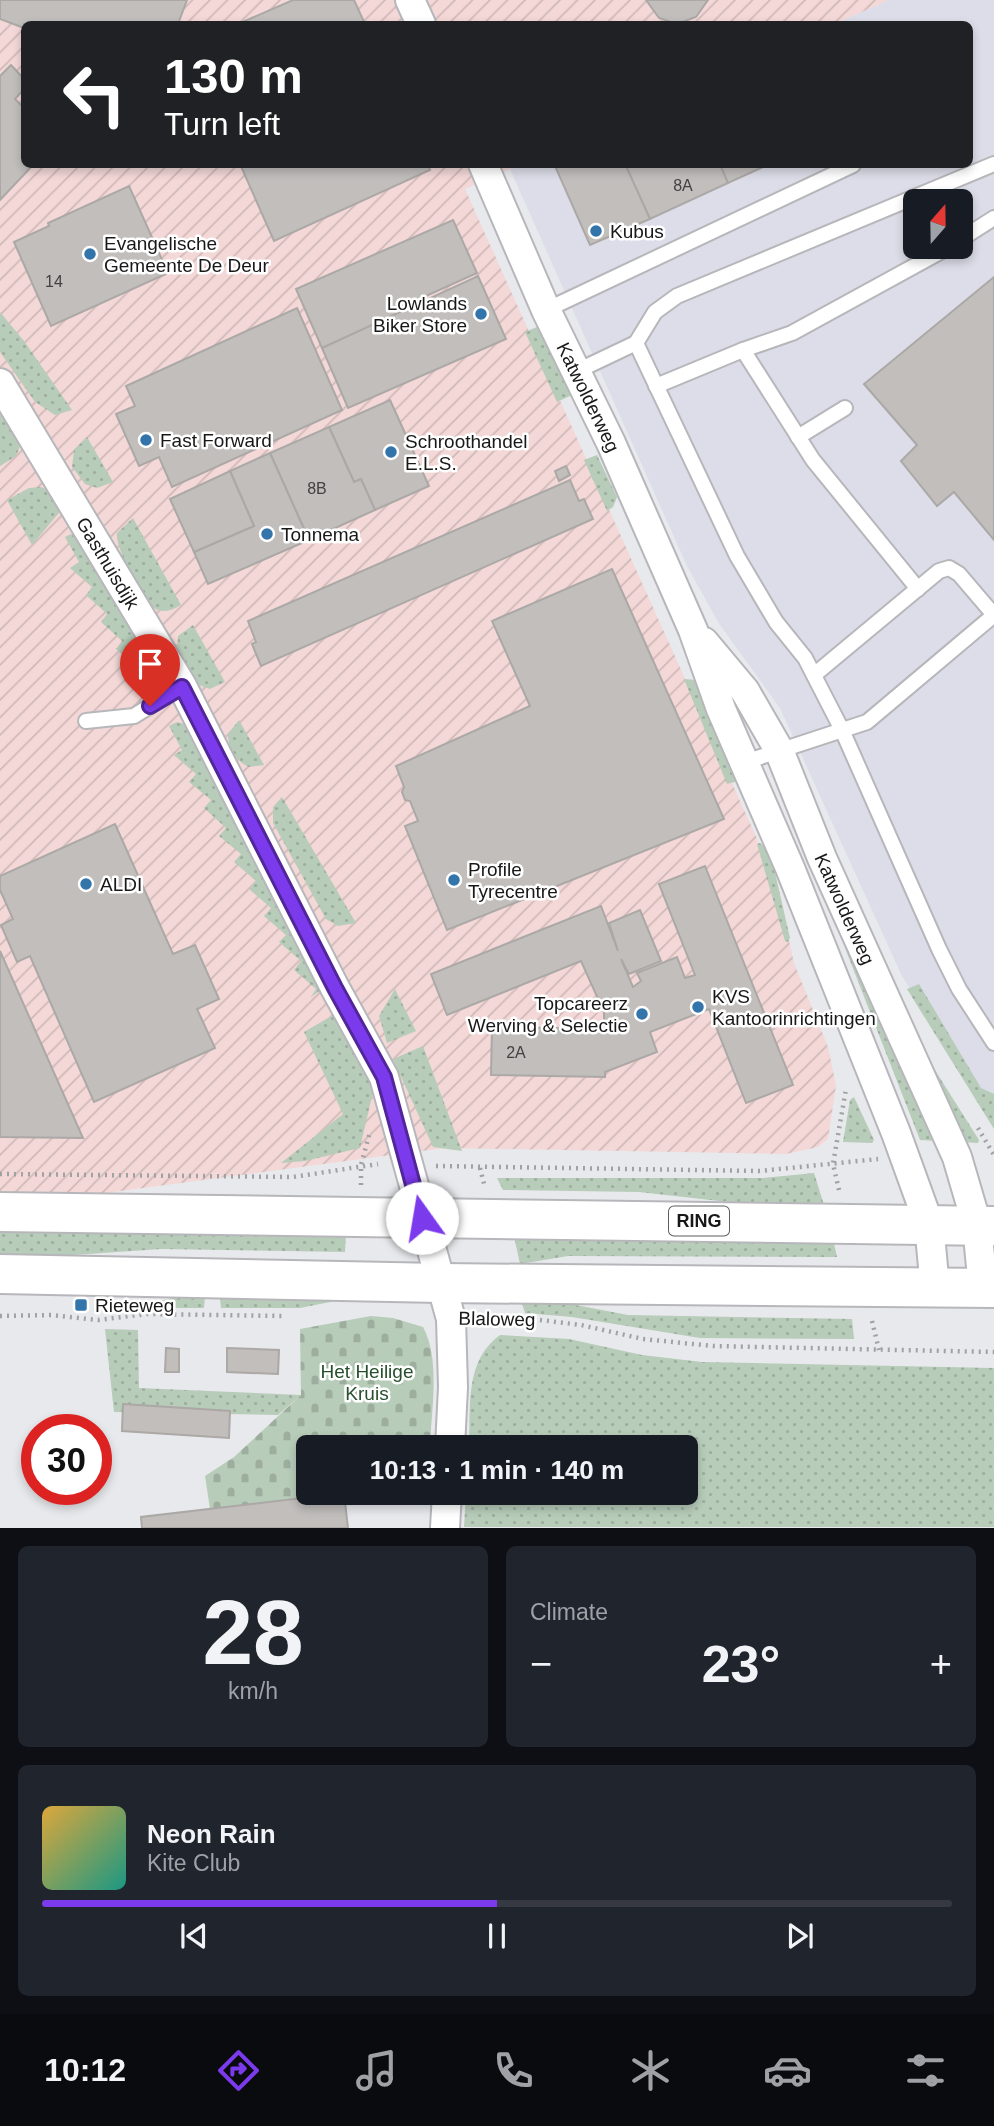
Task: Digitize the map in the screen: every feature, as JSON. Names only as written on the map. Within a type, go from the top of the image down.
[{"type":"main road","name":"RING","points":[[0,1212],[985,1225]]},
{"type":"main road","name":"Blaloweg","points":[[0,1274],[440,1283],[989,1288]]},
{"type":"street","points":[[410,0],[420,21]]},
{"type":"street","name":"Katwolderweg","points":[[485,168],[546,310],[611,443],[694,630],[721,709],[746,762],[905,1158],[929,1224],[935,1288]]},
{"type":"street","name":"Gasthuisdijk","points":[[0,383],[182,687],[335,988],[384,1077],[451,1318],[453,1387],[451,1435]]},
{"type":"street","name":"Katwolderweg","points":[[694,630],[745,691],[779,750],[822,858],[985,1225],[989,1288]]},
{"type":"street","points":[[445,1528],[446,1505]]},
{"type":"lane","points":[[575,372],[636,343],[655,312],[677,296],[994,164]]},
{"type":"lane","points":[[546,310],[847,168]]},
{"type":"lane","points":[[973,231],[994,218]]},
{"type":"lane","points":[[656,386],[792,332],[927,259]]},
{"type":"lane","points":[[636,343],[737,556],[776,622],[805,658],[814,675],[842,730],[939,949],[959,989],[994,1043]]},
{"type":"lane","points":[[743,350],[798,437],[918,589]]},
{"type":"lane","points":[[798,437],[845,408]]},
{"type":"lane","points":[[746,762],[867,722],[994,615],[960,574],[949,568],[939,571],[814,675]]},
{"type":"lane","points":[[86,722],[134,716],[182,687]]},
{"type":"path","points":[[833,1164],[845,1082]]},
{"type":"path","points":[[957,1157],[994,1161]]},
{"type":"path","points":[[0,1174],[293,1177],[361,1165],[409,1163],[452,1167],[760,1171],[905,1158]]},
{"type":"path","points":[[0,1315],[52,1315],[98,1320],[146,1314],[292,1315]]},
{"type":"path","name":"Blaloweg","points":[[531,1320],[581,1325],[643,1339],[713,1346],[994,1352]]},
{"type":"shaded area","points":[[0,0],[889,0],[841,21],[21,21],[21,168],[512,168],[465,189],[776,881],[794,963],[828,1047],[836,1085],[828,1139],[818,1147],[786,1154],[444,1148],[0,1207]]},
{"type":"shaded area","points":[[889,0],[994,0],[994,1124],[902,976],[780,708],[720,625],[687,566],[510,169],[973,168],[973,21],[841,21]]},
{"type":"green space","points":[[0,312],[24,341],[72,410],[55,415],[35,402],[0,352]]},
{"type":"green space","points":[[541,328],[572,395],[557,402],[525,332]]},
{"type":"green space","points":[[0,402],[21,444],[16,456],[0,466]]},
{"type":"green space","points":[[87,437],[113,482],[97,488],[85,484],[72,467],[74,450]]},
{"type":"green space","points":[[597,455],[617,497],[613,507],[607,511],[584,460]]},
{"type":"green space","points":[[41,487],[50,491],[62,509],[32,545],[7,500],[29,488]]},
{"type":"green space","points":[[133,518],[181,605],[168,611],[161,611],[149,603],[136,585],[125,561],[117,533]]},
{"type":"green space","points":[[71,534],[80,540],[152,665],[152,675],[146,680],[136,680],[131,675],[137,667],[116,649],[122,641],[101,622],[107,614],[86,595],[92,587],[70,568],[79,562],[65,537]]},
{"type":"green space","points":[[193,625],[225,682],[210,689],[196,684],[177,653],[178,636]]},
{"type":"green space","points":[[684,679],[697,680],[742,780],[727,784]]},
{"type":"green space","points":[[239,720],[264,765],[249,767],[233,754],[228,734]]},
{"type":"green space","points":[[177,722],[184,724],[327,978],[324,988],[311,997],[316,989],[294,970],[301,961],[279,942],[286,935],[264,916],[271,908],[249,889],[256,881],[234,862],[241,854],[219,836],[226,828],[204,808],[211,800],[189,782],[196,774],[174,755],[182,750],[169,726]]},
{"type":"green space","points":[[282,797],[356,923],[338,926],[326,919],[273,823],[273,807]]},
{"type":"green space","points":[[760,843],[770,851],[790,938],[788,942],[785,941],[757,844]]},
{"type":"green space","points":[[849,945],[936,1141],[920,1140],[845,948]]},
{"type":"green space","points":[[919,984],[981,1088],[994,1094],[994,1129],[907,989]]},
{"type":"green space","points":[[395,989],[416,1031],[387,1043],[379,1016]]},
{"type":"green space","points":[[335,1014],[362,1057],[373,1092],[360,1148],[305,1161],[281,1163],[343,1114],[304,1032]]},
{"type":"green space","points":[[423,1046],[462,1151],[433,1147],[393,1059]]},
{"type":"green space","points":[[921,1048],[979,1140],[978,1143],[961,1142]]},
{"type":"green space","points":[[854,1097],[874,1140],[872,1143],[843,1142],[850,1100]]},
{"type":"green space","points":[[814,1173],[824,1205],[765,1206],[639,1192],[503,1190],[497,1178],[763,1178]]},
{"type":"green space","points":[[0,1225],[346,1231],[345,1252],[161,1249],[0,1260]]},
{"type":"green space","points":[[514,1236],[833,1239],[837,1257],[568,1256],[520,1264]]},
{"type":"green space","points":[[191,1293],[205,1296],[204,1308],[150,1308],[150,1304]]},
{"type":"green space","points":[[220,1296],[345,1299],[300,1308],[221,1308]]},
{"type":"green space","points":[[521,1300],[555,1301],[628,1315],[852,1319],[854,1339],[700,1338],[572,1317],[525,1313]]},
{"type":"green space","name":"Het Heilige Kruis","points":[[371,1316],[393,1318],[423,1327],[432,1355],[431,1435],[296,1435],[296,1498],[210,1509],[205,1476],[234,1457],[301,1395],[300,1329]]},
{"type":"green space","points":[[105,1329],[138,1330],[139,1388],[301,1395],[278,1415],[114,1412]]},
{"type":"green space","points":[[500,1335],[569,1339],[642,1355],[702,1362],[994,1368],[994,1527],[464,1527],[465,1505],[698,1505],[698,1435],[469,1435],[470,1401],[475,1371],[488,1346]]},
{"type":"building","points":[[0,0],[187,0],[179,21],[21,21],[21,27],[0,19]]},
{"type":"building","points":[[293,0],[354,0],[364,21],[245,21]]},
{"type":"building","points":[[646,0],[708,0],[696,17],[685,21],[659,18]]},
{"type":"building","points":[[11,65],[21,76],[21,92],[15,99],[21,105],[21,168],[30,168],[0,200],[0,76]]},
{"type":"building","points":[[242,168],[429,168],[430,170],[274,241]]},
{"type":"building","points":[[556,168],[627,168],[650,219],[590,245]]},
{"type":"building","points":[[627,168],[722,168],[728,183],[650,219]]},
{"type":"building","points":[[722,168],[761,168],[728,183]]},
{"type":"building","name":"Evangelische Gemeente De Deur","points":[[129,186],[168,273],[51,326],[14,242],[49,226],[48,223]]},
{"type":"building","points":[[453,220],[477,273],[397,309],[399,314],[322,348],[296,289]]},
{"type":"building","points":[[478,276],[506,339],[348,408],[322,348]]},
{"type":"building","points":[[994,277],[994,540],[954,492],[937,506],[901,461],[917,445],[864,384]]},
{"type":"building","points":[[297,308],[342,410],[172,487],[159,457],[139,466],[116,414],[135,406],[126,386]]},
{"type":"building","points":[[390,400],[429,486],[375,510],[361,479],[354,482],[329,427]]},
{"type":"building","points":[[329,427],[354,482],[361,479],[375,510],[309,540],[270,453]]},
{"type":"building","points":[[270,453],[309,540],[208,584],[194,552],[254,526],[230,471]]},
{"type":"building","points":[[566,466],[570,475],[559,481],[555,471]]},
{"type":"building","points":[[230,471],[254,526],[194,552],[170,499]]},
{"type":"building","points":[[570,480],[579,501],[584,499],[593,519],[261,666],[252,644],[256,642],[248,621]]},
{"type":"building","points":[[612,569],[724,819],[447,930],[405,826],[418,821],[410,801],[405,800],[402,792],[404,787],[396,766],[530,706],[492,621]]},
{"type":"building","points":[[115,824],[173,954],[195,945],[219,999],[197,1009],[215,1048],[94,1102],[30,956],[17,962],[1,925],[13,919],[0,890],[0,876]]},
{"type":"building","points":[[705,866],[793,1085],[746,1103],[709,1009],[650,1032],[657,1052],[605,1072],[605,1077],[491,1075],[492,1027],[604,1029],[604,1012],[581,961],[447,1015],[431,974],[601,906],[618,951],[609,923],[640,910],[661,961],[629,974],[621,959],[633,987],[641,981],[637,973],[677,957],[685,978],[695,975],[659,884]]},
{"type":"building","points":[[0,951],[83,1138],[0,1137]]},
{"type":"building","points":[[166,1348],[179,1349],[179,1372],[165,1372]]},
{"type":"building","points":[[227,1348],[279,1350],[278,1374],[227,1372]]},
{"type":"building","points":[[123,1404],[230,1411],[229,1438],[122,1431]]},
{"type":"building","points":[[296,1499],[296,1505],[345,1505],[348,1528],[142,1528],[141,1517]]},
{"type":"place","name":"Kubus","points":[[596,231]]},
{"type":"place","name":"Evangelische Gemeente De Deur","points":[[90,254]]},
{"type":"place","name":"Lowlands Biker Store","points":[[481,314]]},
{"type":"place","name":"Fast Forward","points":[[146,440]]},
{"type":"place","name":"Schroothandel E.L.S.","points":[[391,452]]},
{"type":"place","name":"Tonnema","points":[[267,534]]},
{"type":"place","name":"Profile Tyrecentre","points":[[454,880]]},
{"type":"place","name":"ALDI","points":[[86,884]]},
{"type":"place","name":"KVS Kantoorinrichtingen","points":[[698,1007]]},
{"type":"place","name":"Topcareerz Werving & Selectie","points":[[642,1014]]},
{"type":"place","name":"Rieteweg","points":[[81,1305]]},
{"type":"route","points":[[150,706],[182,687],[335,988],[384,1077],[422,1218]]}]
